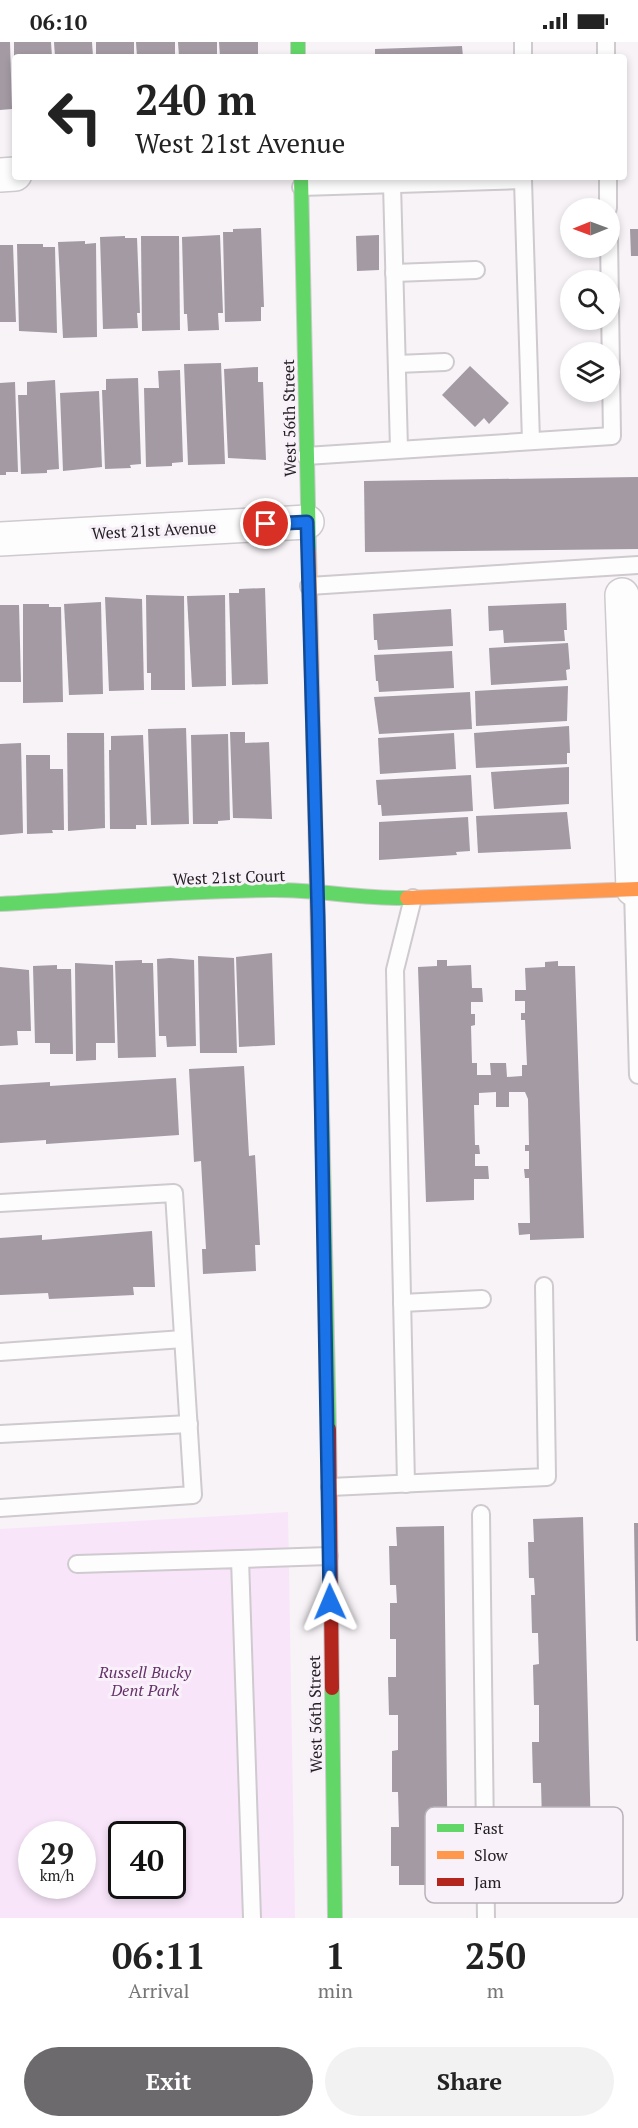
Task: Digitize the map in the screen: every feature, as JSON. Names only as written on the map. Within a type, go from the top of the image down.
[{"type":"street","name":"West 56th Street","points":[[301,182],[330,1487],[329,1557],[335,1918]]},
{"type":"street","name":"West 21st Avenue","points":[[0,539],[307,522]]},
{"type":"street","points":[[622,595],[636,889]]},
{"type":"street","name":"West 21st Court","points":[[0,904],[271,890],[318,892],[368,899],[636,889]]},
{"type":"lane","points":[[301,182],[392,184],[497,180]]},
{"type":"lane","points":[[523,180],[531,441]]},
{"type":"lane","points":[[608,180],[609,198]]},
{"type":"lane","points":[[392,184],[399,449]]},
{"type":"lane","points":[[306,456],[612,436],[609,258]]},
{"type":"lane","points":[[394,273],[476,270]]},
{"type":"lane","points":[[397,364],[445,362]]},
{"type":"lane","points":[[309,586],[638,565]]},
{"type":"lane","points":[[636,889],[638,1075]]},
{"type":"lane","points":[[406,1484],[395,970],[413,898]]},
{"type":"lane","points":[[0,1203],[174,1193],[194,1495],[0,1508]]},
{"type":"lane","points":[[330,1487],[547,1477],[544,1286]]},
{"type":"lane","points":[[402,1303],[482,1299]]},
{"type":"lane","points":[[0,1352],[183,1339]]},
{"type":"lane","points":[[0,1434],[189,1424]]},
{"type":"lane","points":[[481,1514],[485,1807]]},
{"type":"lane","points":[[77,1564],[329,1557]]},
{"type":"lane","points":[[240,1559],[252,1918]]},
{"type":"lane","points":[[486,1903],[486,1918]]},
{"type":"green space","name":"Russell Bucky Dent Park","points":[[288,1512],[295,1918],[0,1918],[0,1529]]},
{"type":"building","points":[[0,42],[10,42],[12,109],[0,110]]},
{"type":"building","points":[[14,42],[51,42],[52,54],[14,54]]},
{"type":"building","points":[[54,42],[92,42],[93,54],[55,54]]},
{"type":"building","points":[[96,42],[134,42],[134,54],[96,54]]},
{"type":"building","points":[[136,42],[175,42],[175,54],[137,54]]},
{"type":"building","points":[[178,42],[217,42],[217,54],[179,54]]},
{"type":"building","points":[[219,42],[258,42],[258,54],[220,54]]},
{"type":"building","points":[[462,46],[463,54],[375,54],[375,49]]},
{"type":"building","points":[[261,228],[264,307],[261,307],[261,321],[225,322],[223,232],[233,232],[233,229]]},
{"type":"building","points":[[630,229],[638,229],[638,256],[631,256]]},
{"type":"building","points":[[220,235],[223,313],[218,313],[219,330],[188,331],[187,314],[184,314],[182,237]]},
{"type":"building","points":[[379,235],[379,270],[357,271],[356,236]]},
{"type":"building","points":[[125,236],[125,238],[137,238],[140,313],[137,313],[138,328],[103,329],[100,237]]},
{"type":"building","points":[[141,236],[179,236],[180,330],[142,331]]},
{"type":"building","points":[[85,241],[85,244],[96,243],[97,337],[63,338],[58,242]]},
{"type":"building","points":[[17,244],[43,244],[43,247],[55,247],[57,333],[19,331]]},
{"type":"building","points":[[0,245],[13,245],[16,322],[0,322]]},
{"type":"building","points":[[221,363],[225,464],[188,465],[184,364]]},
{"type":"building","points":[[470,366],[509,403],[489,424],[484,418],[475,427],[442,395]]},
{"type":"building","points":[[258,367],[258,382],[263,382],[266,460],[228,458],[224,369]]},
{"type":"building","points":[[180,370],[183,462],[172,463],[172,466],[146,467],[144,388],[159,388],[158,371]]},
{"type":"building","points":[[138,378],[141,464],[130,465],[131,468],[105,469],[102,390],[106,390],[106,379]]},
{"type":"building","points":[[55,380],[59,469],[47,470],[47,473],[21,474],[18,395],[27,395],[27,382]]},
{"type":"building","points":[[15,382],[18,472],[6,472],[6,475],[0,475],[0,383]]},
{"type":"building","points":[[99,391],[102,467],[63,471],[60,393]]},
{"type":"building","points":[[638,477],[638,549],[365,552],[364,481]]},
{"type":"building","points":[[265,588],[268,684],[232,685],[229,593],[239,593],[239,589]]},
{"type":"building","points":[[146,595],[184,596],[185,690],[151,690],[151,673],[147,673]]},
{"type":"building","points":[[225,595],[226,686],[192,687],[187,596]]},
{"type":"building","points":[[105,597],[142,599],[144,690],[109,691]]},
{"type":"building","points":[[101,602],[103,694],[69,695],[64,604]]},
{"type":"building","points":[[566,603],[565,641],[504,643],[503,630],[489,631],[488,606]]},
{"type":"building","points":[[23,604],[49,604],[49,607],[61,607],[63,702],[23,703]]},
{"type":"building","points":[[0,605],[19,605],[21,682],[0,682]]},
{"type":"building","points":[[451,609],[453,646],[378,650],[377,640],[374,640],[373,614]]},
{"type":"building","points":[[568,643],[570,669],[566,670],[567,680],[491,685],[489,648]]},
{"type":"building","points":[[452,651],[454,688],[379,692],[374,655]]},
{"type":"building","points":[[568,686],[567,721],[476,726],[475,691]]},
{"type":"building","points":[[470,692],[472,729],[379,734],[374,697]]},
{"type":"building","points":[[569,726],[570,753],[567,753],[567,764],[476,768],[474,733]]},
{"type":"building","points":[[186,728],[189,824],[151,825],[148,729]]},
{"type":"building","points":[[230,732],[245,732],[245,743],[269,742],[272,819],[233,818]]},
{"type":"building","points":[[67,733],[104,733],[105,828],[68,831]]},
{"type":"building","points":[[454,733],[456,769],[380,774],[378,738]]},
{"type":"building","points":[[228,734],[230,820],[218,821],[218,824],[193,824],[191,735]]},
{"type":"building","points":[[143,735],[147,825],[136,825],[136,829],[110,829],[109,750],[111,750],[111,736]]},
{"type":"building","points":[[21,743],[23,833],[0,835],[0,744]]},
{"type":"building","points":[[26,755],[50,755],[50,769],[63,769],[64,830],[52,830],[53,833],[27,834]]},
{"type":"building","points":[[569,767],[569,804],[494,809],[491,772]]},
{"type":"building","points":[[471,775],[473,811],[382,816],[381,805],[378,805],[376,780]]},
{"type":"building","points":[[567,812],[571,849],[478,853],[476,816]]},
{"type":"building","points":[[468,817],[470,851],[456,852],[457,855],[379,860],[379,822]]},
{"type":"building","points":[[272,953],[275,1045],[239,1047],[236,957]]},
{"type":"building","points":[[198,956],[234,958],[237,1053],[200,1053]]},
{"type":"building","points":[[157,959],[194,960],[196,1046],[167,1047],[166,1036],[159,1036]]},
{"type":"building","points":[[142,960],[142,963],[153,963],[156,1057],[118,1058],[115,961]]},
{"type":"building","points":[[437,960],[447,960],[447,966],[471,965],[472,988],[482,988],[483,1002],[471,1002],[471,1014],[475,1014],[475,1025],[471,1026],[472,1063],[477,1063],[477,1075],[491,1075],[490,1063],[506,1063],[507,1077],[522,1076],[522,1065],[527,1065],[525,1020],[521,1020],[521,1013],[525,1013],[525,1001],[515,1001],[515,990],[526,990],[525,968],[545,967],[545,962],[558,961],[558,966],[575,966],[584,1238],[530,1240],[530,1234],[519,1235],[518,1223],[530,1223],[529,1178],[525,1178],[524,1169],[529,1169],[529,1151],[525,1151],[525,1145],[529,1145],[528,1099],[525,1092],[509,1092],[509,1107],[496,1107],[496,1092],[479,1093],[479,1105],[474,1105],[475,1145],[479,1145],[480,1154],[475,1154],[475,1166],[488,1166],[489,1179],[474,1179],[474,1200],[426,1202],[418,967],[437,966]]},
{"type":"building","points":[[75,963],[113,965],[115,1043],[96,1043],[96,1060],[76,1061]]},
{"type":"building","points":[[57,965],[57,969],[71,969],[73,1054],[50,1054],[50,1043],[35,1043],[33,966]]},
{"type":"building","points":[[0,967],[29,970],[31,1031],[17,1031],[18,1045],[0,1046]]},
{"type":"building","points":[[244,1066],[249,1156],[255,1155],[260,1245],[255,1245],[256,1271],[203,1274],[202,1249],[206,1249],[201,1161],[194,1162],[189,1069]]},
{"type":"building","points":[[176,1078],[179,1135],[46,1144],[46,1140],[0,1143],[0,1085],[50,1082],[50,1086]]},
{"type":"building","points":[[152,1231],[155,1287],[133,1287],[134,1295],[49,1299],[48,1293],[0,1295],[0,1238],[42,1235],[42,1240]]},
{"type":"building","points":[[583,1517],[590,1807],[542,1807],[541,1783],[533,1783],[532,1742],[539,1742],[539,1705],[534,1705],[533,1665],[539,1664],[538,1633],[532,1633],[531,1595],[535,1595],[534,1578],[529,1578],[528,1542],[534,1542],[533,1519]]},
{"type":"building","points":[[634,1523],[638,1523],[638,1641],[636,1641]]},
{"type":"building","points":[[444,1526],[447,1807],[425,1807],[425,1885],[399,1885],[399,1866],[391,1866],[391,1827],[399,1827],[398,1792],[392,1792],[392,1751],[398,1750],[398,1715],[389,1715],[388,1677],[396,1677],[396,1639],[390,1639],[390,1603],[397,1603],[396,1585],[390,1585],[389,1546],[397,1546],[396,1527]]},
{"type":"traffic: fast","points":[[298,42],[298,54]]},
{"type":"traffic: fast","points":[[301,180],[309,551]]},
{"type":"traffic: fast","points":[[0,904],[270,890],[407,898]]},
{"type":"traffic: fast","points":[[321,1066],[329,1429]]},
{"type":"traffic: fast","points":[[332,1688],[335,1918]]},
{"type":"traffic: slow","points":[[309,551],[321,1066]]},
{"type":"traffic: slow","points":[[407,898],[638,889]]},
{"type":"traffic: jam","points":[[329,1429],[332,1688]]},
{"type":"route","points":[[266,524],[307,522],[318,916],[330,1487],[330,1602]]}]
